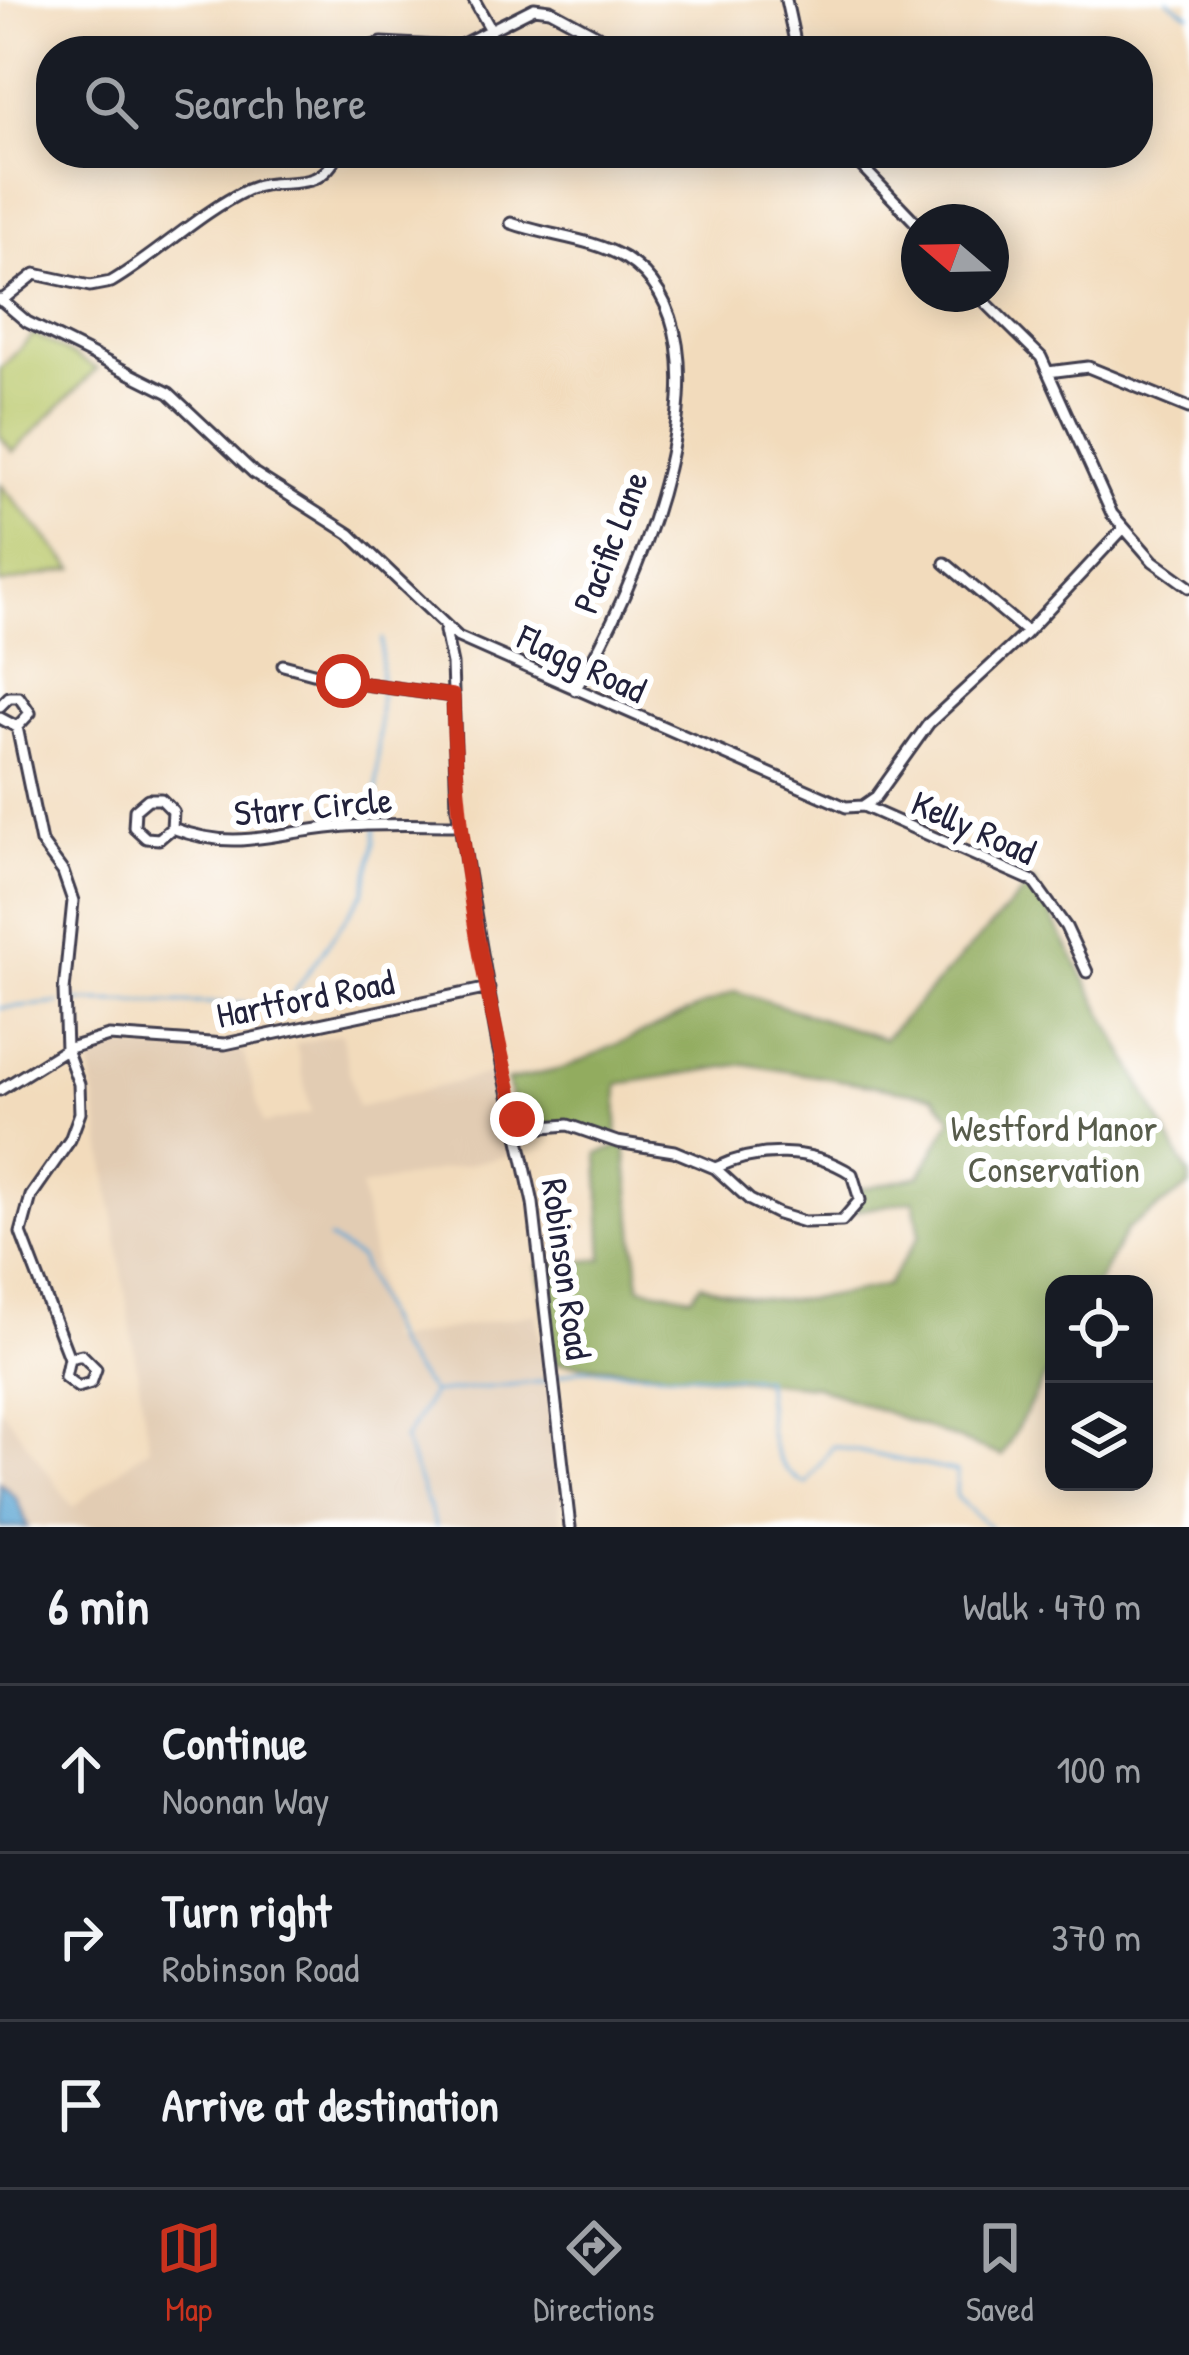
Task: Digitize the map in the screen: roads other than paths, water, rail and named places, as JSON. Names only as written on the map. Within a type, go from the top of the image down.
[{"type":"street","points":[[474,0],[491,31]]},
{"type":"street","points":[[786,0],[794,36]]},
{"type":"street","points":[[480,36],[527,10],[543,8],[598,36]]},
{"type":"street","points":[[1,300],[35,274],[90,286],[112,282],[250,189],[317,179],[326,168]]},
{"type":"street","points":[[863,168],[901,207]]},
{"type":"street","name":"Pacific Lane","points":[[511,223],[625,259],[656,286],[672,314],[678,345],[674,430],[662,494],[644,547],[575,690]]},
{"type":"street","name":"Flagg Road","points":[[1,300],[27,322],[169,393],[254,473],[350,534],[444,628],[832,802],[863,806]]},
{"type":"street","points":[[997,312],[1028,339],[1048,372],[1101,494],[1123,529],[1189,587]]},
{"type":"street","points":[[1048,372],[1088,367],[1189,408]]},
{"type":"street","points":[[863,806],[876,797],[929,723],[1027,632],[1123,529]]},
{"type":"street","points":[[945,562],[1027,632]]},
{"type":"street","name":"Robinson Road","points":[[444,628],[452,664],[460,825],[520,1129],[560,1409],[570,1527]]},
{"type":"street","points":[[452,664],[471,643]]},
{"type":"street","points":[[283,665],[380,687],[453,696]]},
{"type":"street","points":[[0,706],[14,696],[27,703],[28,718],[16,727]]},
{"type":"street","points":[[0,718],[16,727],[41,842],[63,872],[73,901],[64,991],[66,1048],[79,1084],[80,1113],[70,1140],[27,1203],[21,1233],[69,1358]]},
{"type":"street","name":"Starr Circle","points":[[148,799],[165,801],[174,815],[172,828],[163,837],[146,838],[134,826],[135,810],[148,799]]},
{"type":"street","name":"Kelly Road","points":[[863,806],[1033,881],[1066,927],[1087,972]]},
{"type":"street","name":"Starr Circle","points":[[172,828],[241,843],[376,826],[460,825]]},
{"type":"street","name":"Hartford Road","points":[[0,1090],[66,1048],[109,1036],[225,1044],[489,988]]},
{"type":"street","points":[[520,1129],[575,1126],[617,1142],[674,1151],[715,1168],[759,1205],[804,1222],[842,1221],[860,1201],[852,1174],[805,1156],[761,1154],[715,1168]]},
{"type":"water","points":[[0,1482],[16,1498],[28,1527],[0,1527]]},
{"type":"waterway","points":[[1168,0],[1189,14]]},
{"type":"waterway","points":[[70,1001],[286,1004],[364,892],[375,842],[382,639]]},
{"type":"waterway","points":[[0,1008],[59,1003]]},
{"type":"waterway","points":[[329,1239],[359,1258],[397,1349],[431,1392]]},
{"type":"waterway","points":[[558,1376],[582,1369],[764,1378],[772,1440],[792,1476],[806,1484],[833,1446],[957,1472],[956,1497],[990,1527]]},
{"type":"waterway","points":[[436,1527],[404,1440],[432,1393],[550,1381]]},
{"type":"park label","name":"Westford Manor Conservation","points":[[1054,1148]]}]
